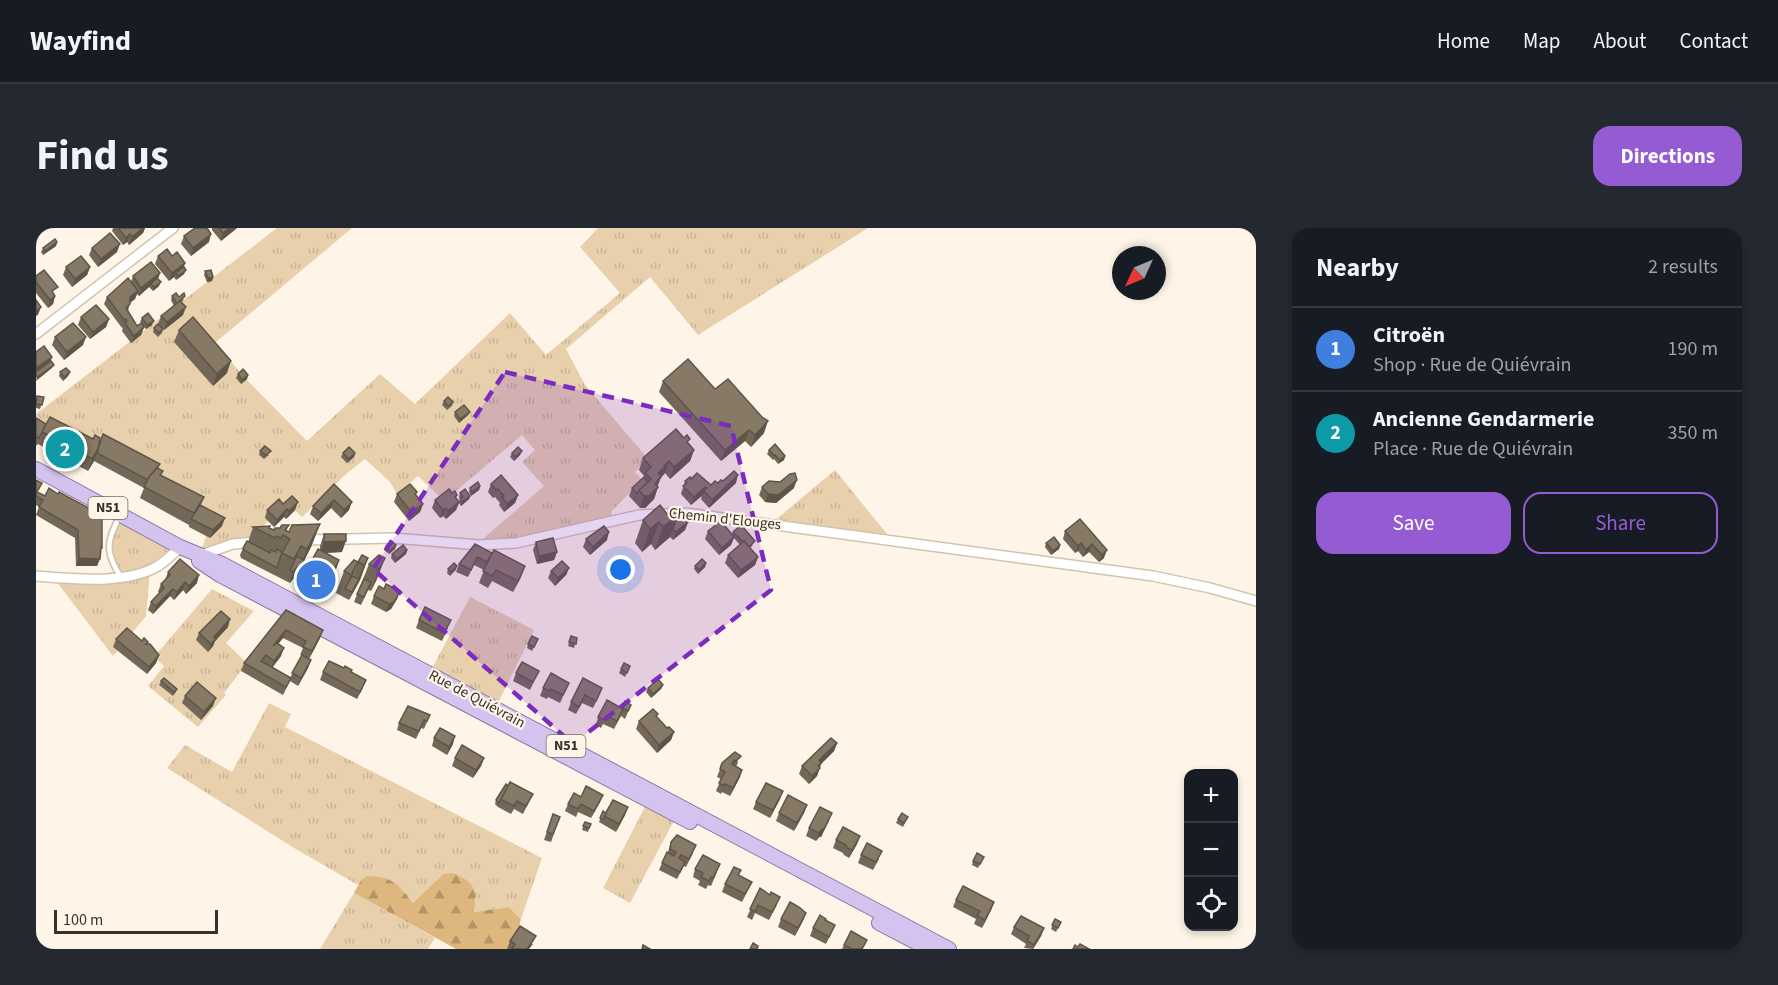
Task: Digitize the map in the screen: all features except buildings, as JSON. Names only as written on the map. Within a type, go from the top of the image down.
[{"type":"main road","name":"N51","points":[[36,469],[197,557]]},
{"type":"main road","name":"Rue de Quiévrain","points":[[197,557],[220,575],[929,949]]},
{"type":"main road","name":"Rue de Quiévrain","points":[[197,557],[231,569],[949,949]]},
{"type":"street","points":[[36,334],[173,228]]},
{"type":"street","name":"Chemin d'Elouges","points":[[290,541],[393,538],[479,545],[516,543],[639,515],[686,513],[1153,576],[1256,601]]},
{"type":"street","points":[[197,557],[232,544],[269,541]]},
{"type":"street","points":[[36,576],[109,579],[121,577],[161,565],[180,547]]},
{"type":"lane","points":[[120,515],[111,532],[109,553],[121,577]]},
{"type":"highlighted area","points":[[505,372],[731,426],[771,590],[573,744],[373,569]]},
{"type":"green space","points":[[277,228],[352,228],[215,343],[246,379],[307,441],[380,374],[415,404],[510,313],[546,355],[620,293],[580,247],[598,228],[868,228],[698,335],[650,277],[566,349],[585,385],[649,460],[635,472],[642,480],[611,512],[614,521],[583,529],[479,545],[484,538],[544,486],[522,462],[535,450],[522,435],[444,501],[418,476],[397,494],[390,482],[365,459],[346,474],[302,517],[286,502],[249,542],[200,555],[206,536],[153,471],[98,442],[36,429],[36,414]]},
{"type":"green space","points":[[835,470],[887,534],[878,540],[772,523]]},
{"type":"green space","points":[[120,515],[180,547],[150,570],[146,616],[113,656],[53,577],[120,577],[112,560],[110,546]]},
{"type":"green space","points":[[212,589],[254,611],[226,643],[247,663],[224,693],[226,695],[198,727],[148,686],[164,666],[154,657]]},
{"type":"green space","points":[[470,597],[534,630],[495,709],[429,674]]},
{"type":"green space","points":[[269,703],[291,714],[285,727],[542,858],[521,919],[509,907],[474,912],[476,898],[443,874],[413,903],[402,889],[361,880],[358,885],[294,848],[167,768],[185,745],[232,772]]},
{"type":"green space","points":[[648,801],[677,815],[630,903],[603,888]]},
{"type":"green space","points":[[453,873],[473,887],[474,912],[509,907],[521,919],[513,949],[456,949],[354,893],[361,880],[367,876],[383,878],[394,882],[413,903],[443,874]]},
{"type":"green space","points":[[354,893],[435,938],[428,949],[320,949]]},
{"type":"place","name":"Ancienne Gendarmerie","points":[[65,449]]},
{"type":"place","name":"Citroën","points":[[316,580]]}]
